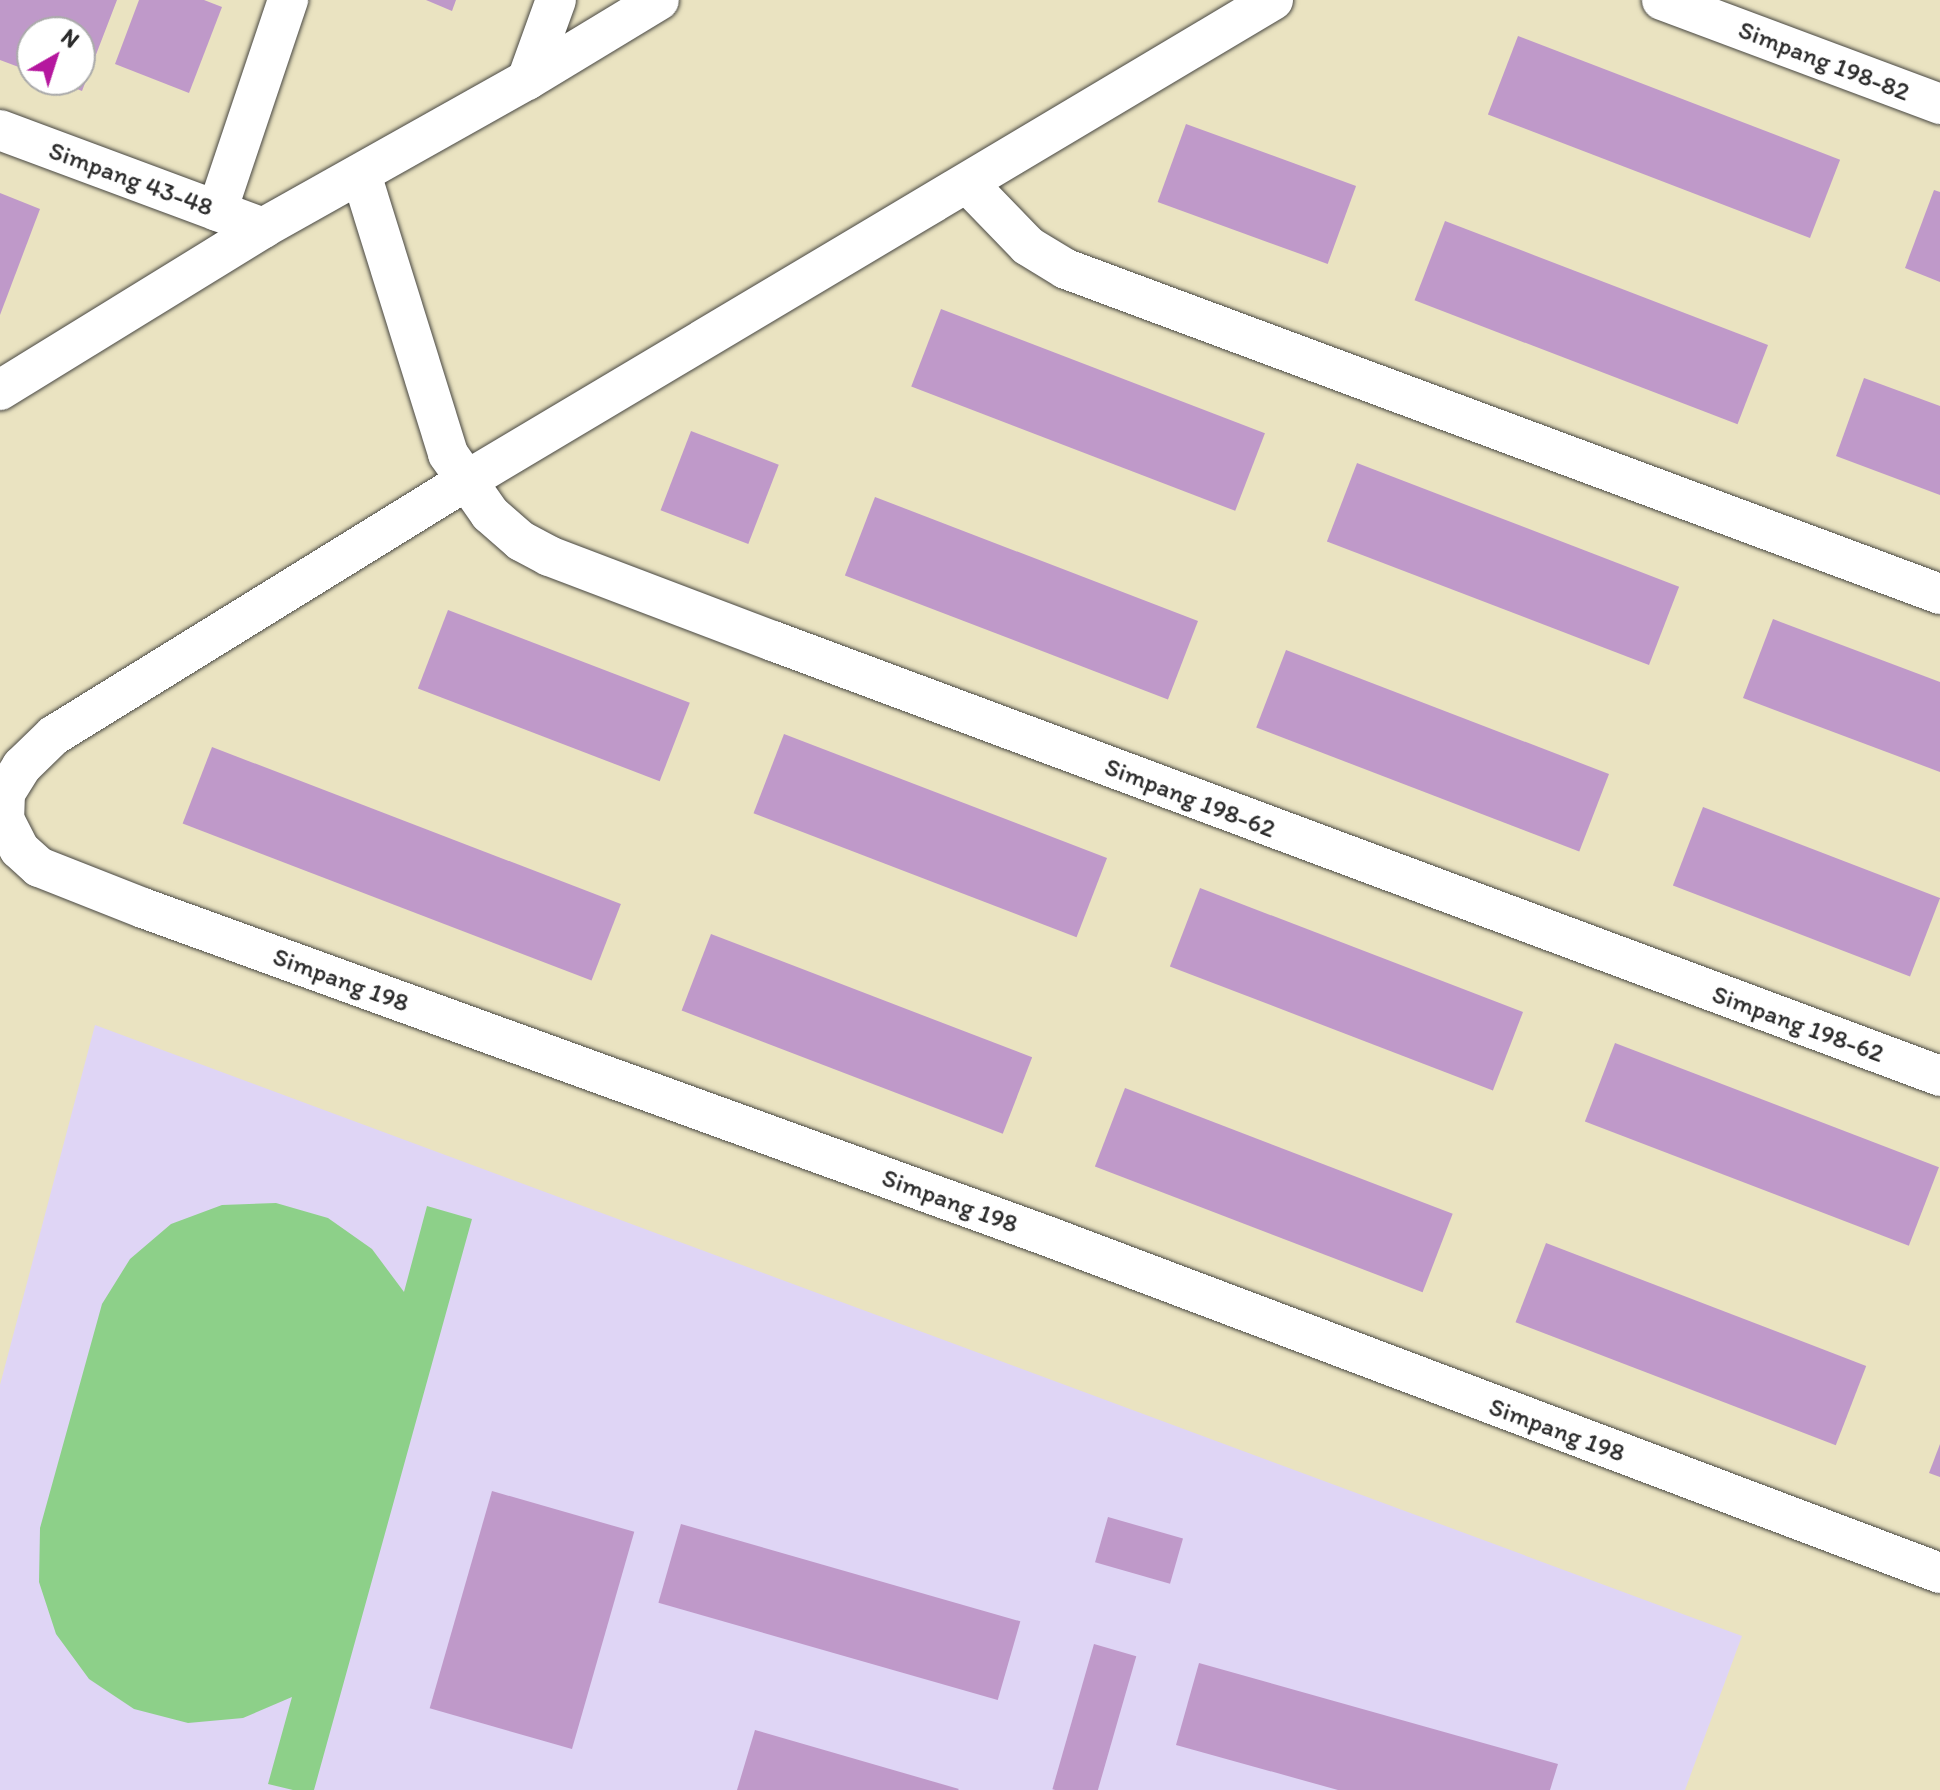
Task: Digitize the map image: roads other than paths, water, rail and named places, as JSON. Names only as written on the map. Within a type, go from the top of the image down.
[{"type":"street","points":[[217,211],[288,0]]},
{"type":"street","points":[[527,80],[556,0]]},
{"type":"street","points":[[0,390],[263,228],[527,80],[659,0]]},
{"type":"street","points":[[464,482],[1273,0]]},
{"type":"street","name":"Simpang 198-82","points":[[1662,0],[1940,104]]},
{"type":"street","name":"Simpang 43-48","points":[[0,130],[263,228]]},
{"type":"street","name":"Simpang 198-62","points":[[361,174],[448,454],[464,482],[490,514],[521,541],[549,556],[1940,1076]]},
{"type":"street","points":[[968,184],[1028,246],[1066,269],[1940,594]]},
{"type":"street","name":"Simpang 198","points":[[464,482],[54,735],[22,766],[5,793],[4,819],[19,849],[39,867],[54,873],[1047,1236],[1940,1573]]}]
